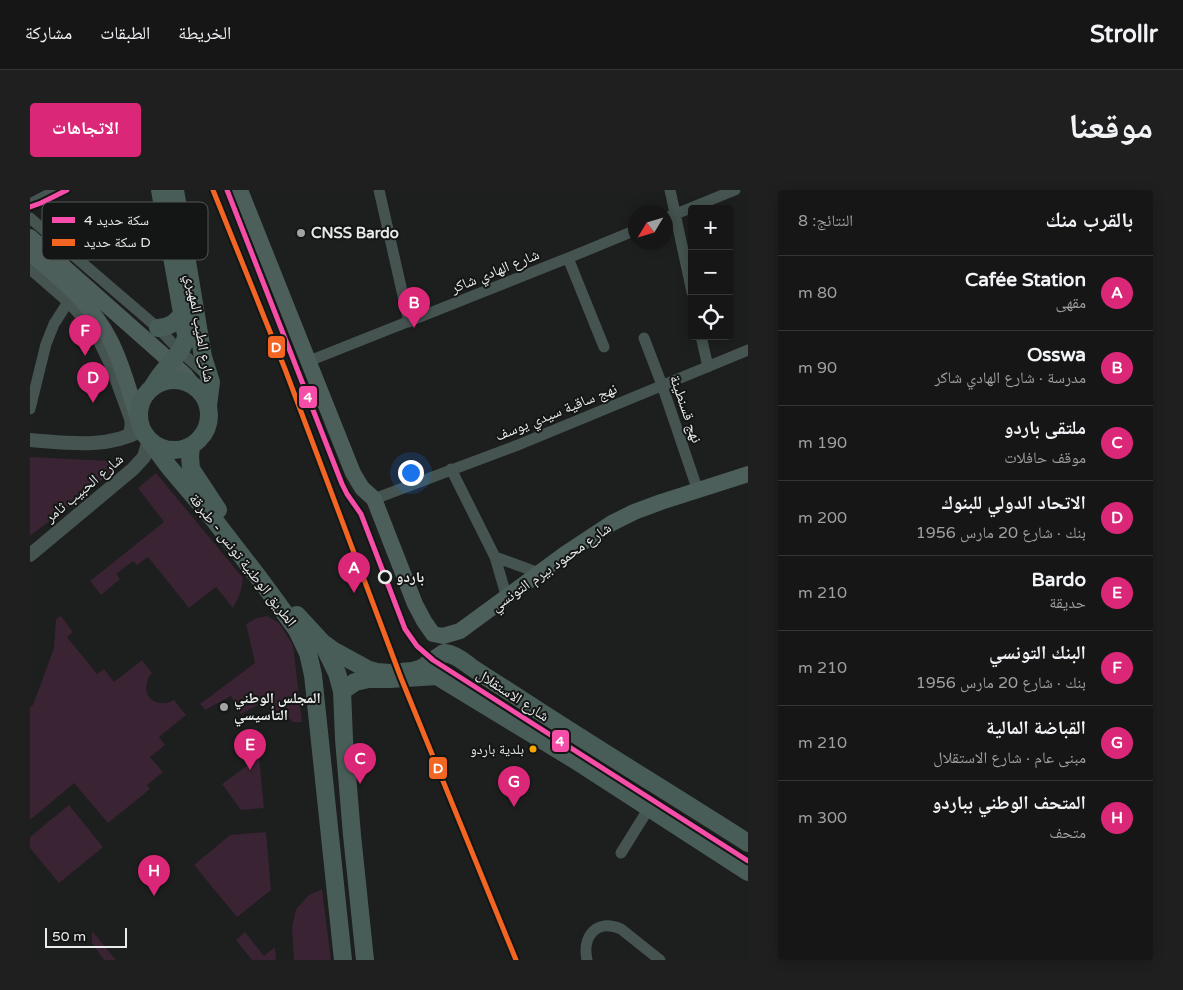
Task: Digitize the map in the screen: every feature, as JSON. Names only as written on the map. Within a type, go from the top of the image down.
[{"type":"main road","points":[[240,190],[353,473],[362,488],[374,499]]},
{"type":"main road","points":[[30,237],[42,247]]},
{"type":"main road","points":[[30,253],[81,298],[107,333],[124,372],[140,433],[162,448],[169,450],[191,446],[201,438],[207,426],[209,419],[208,406],[201,392],[185,375],[176,356],[58,260]]},
{"type":"main road","name":"شارع الطيب المهيري","points":[[152,387],[185,343],[183,311],[173,260]]},
{"type":"main road","name":"شارع الطيب المهيري","points":[[186,260],[203,356],[210,379],[211,389],[208,406]]},
{"type":"main road","points":[[158,328],[163,328],[178,320],[183,311]]},
{"type":"main road","points":[[140,433],[139,416],[142,400],[152,387],[172,380],[192,384]]},
{"type":"main road","name":"الطريق الوطنية تونس - طبرقة","points":[[140,433],[215,521],[297,630],[305,645],[313,675],[343,960]]},
{"type":"main road","name":"الطريق الوطنية تونس - طبرقة","points":[[191,446],[192,469],[218,511],[290,608],[322,642],[337,673],[342,692],[352,835],[365,960]]},
{"type":"main road","name":"شارع محمود بيرم التونسي","points":[[374,499],[419,614],[433,634],[443,636],[460,631],[590,536],[612,523],[634,512],[748,474]]},
{"type":"main road","name":"شارع الاستقلال","points":[[322,642],[334,651],[367,669],[377,672],[412,671],[426,666],[444,653],[450,653],[546,716],[748,843]]},
{"type":"main road","name":"شارع الاستقلال","points":[[342,692],[355,682],[369,679],[437,676],[575,760],[748,872]]},
{"type":"main road","points":[[320,742],[344,739]]},
{"type":"main road","points":[[329,836],[352,835]]},
{"type":"main road","points":[[340,936],[363,934]]},
{"type":"street","points":[[30,204],[57,190]]},
{"type":"street","points":[[379,190],[408,322]]},
{"type":"street","points":[[670,190],[670,205]]},
{"type":"street","points":[[673,215],[735,190]]},
{"type":"street","points":[[30,218],[42,228]]},
{"type":"street","points":[[673,226],[688,278]]},
{"type":"street","name":"شارع الهادي شاكر","points":[[309,361],[628,233]]},
{"type":"street","points":[[568,258],[604,348]]},
{"type":"street","points":[[79,260],[158,328],[176,356],[206,374],[210,379]]},
{"type":"street","points":[[30,268],[68,302],[97,338],[110,366],[130,420],[130,426],[140,433]]},
{"type":"street","points":[[30,409],[46,344],[54,324],[68,302]]},
{"type":"street","name":"نهج قسنطينة","points":[[644,338],[698,491]]},
{"type":"street","points":[[702,340],[708,367]]},
{"type":"street","name":"نهج ساقية سيدي يوسف","points":[[374,499],[518,445],[748,350]]},
{"type":"street","points":[[30,440],[99,443],[115,441],[140,433]]},
{"type":"street","name":"شارع الحبيب ثامر","points":[[30,555],[144,457],[140,433]]},
{"type":"street","points":[[451,469],[495,557],[507,598]]},
{"type":"street","points":[[495,557],[539,573]]},
{"type":"street","points":[[621,853],[649,808]]},
{"type":"street","points":[[587,960],[586,943],[592,931],[607,926],[615,926],[660,960]]},
{"type":"shaded area","points":[[30,457],[110,461],[113,471],[30,536]]},
{"type":"shaded area","points":[[156,473],[243,578],[240,593],[233,608],[216,587],[189,608],[148,557],[137,565],[133,561],[116,574],[120,579],[101,595],[90,581],[164,522],[138,488]]},
{"type":"shaded area","points":[[61,616],[73,632],[67,637],[97,674],[104,669],[114,682],[142,660],[152,673],[146,686],[150,697],[160,703],[174,700],[186,715],[159,737],[165,745],[150,757],[163,772],[147,785],[150,789],[108,823],[74,783],[30,820],[30,707],[33,705],[54,648],[56,619]]},
{"type":"shaded area","points":[[267,616],[279,623],[293,645],[302,722],[293,722],[285,715],[274,713],[267,700],[241,714],[231,696],[205,710],[200,704],[255,663],[246,624],[257,618]]},
{"type":"shaded area","points":[[259,757],[264,808],[241,810],[222,784]]},
{"type":"shaded area","points":[[69,805],[103,847],[59,883],[30,848],[30,837]]},
{"type":"shaded area","points":[[266,832],[271,890],[237,917],[194,865],[230,835]]},
{"type":"shaded area","points":[[322,889],[331,960],[294,960],[292,927],[296,909],[309,895]]},
{"type":"shaded area","points":[[92,931],[116,960],[104,960],[92,943]]},
{"type":"shaded area","points":[[245,932],[264,956],[275,947],[276,960],[252,960],[236,940]]},
{"type":"rail line","name":"4","points":[[43,202],[67,190]]},
{"type":"rail line","name":"D","points":[[213,190],[285,369],[401,678],[516,960]]},
{"type":"rail line","name":"4","points":[[227,190],[342,484],[361,514],[405,629],[417,646],[433,660],[748,861]]},
{"type":"rail line","name":"4","points":[[30,207],[42,202]]},
{"type":"place","name":"CNSS Bardo","points":[[301,233]]},
{"type":"place","name":"Osswa","points":[[414,328]]},
{"type":"place","name":"البنك التونسي","points":[[85,356]]},
{"type":"place","name":"الاتحاد الدولي للبنوك","points":[[93,403]]},
{"type":"place","name":"باردو","points":[[385,577]]},
{"type":"place","name":"Cafée Station","points":[[354,593]]},
{"type":"place","name":"المجلس الوطني التأسيسي","points":[[224,707]]},
{"type":"place","name":"بلدية باردو","points":[[533,749]]},
{"type":"place","name":"Bardo","points":[[250,770]]},
{"type":"place","name":"ملتقى باردو","points":[[360,784]]},
{"type":"place","name":"القباضة المالية","points":[[514,807]]},
{"type":"place","name":"المتحف الوطني بباردو","points":[[154,896]]}]
